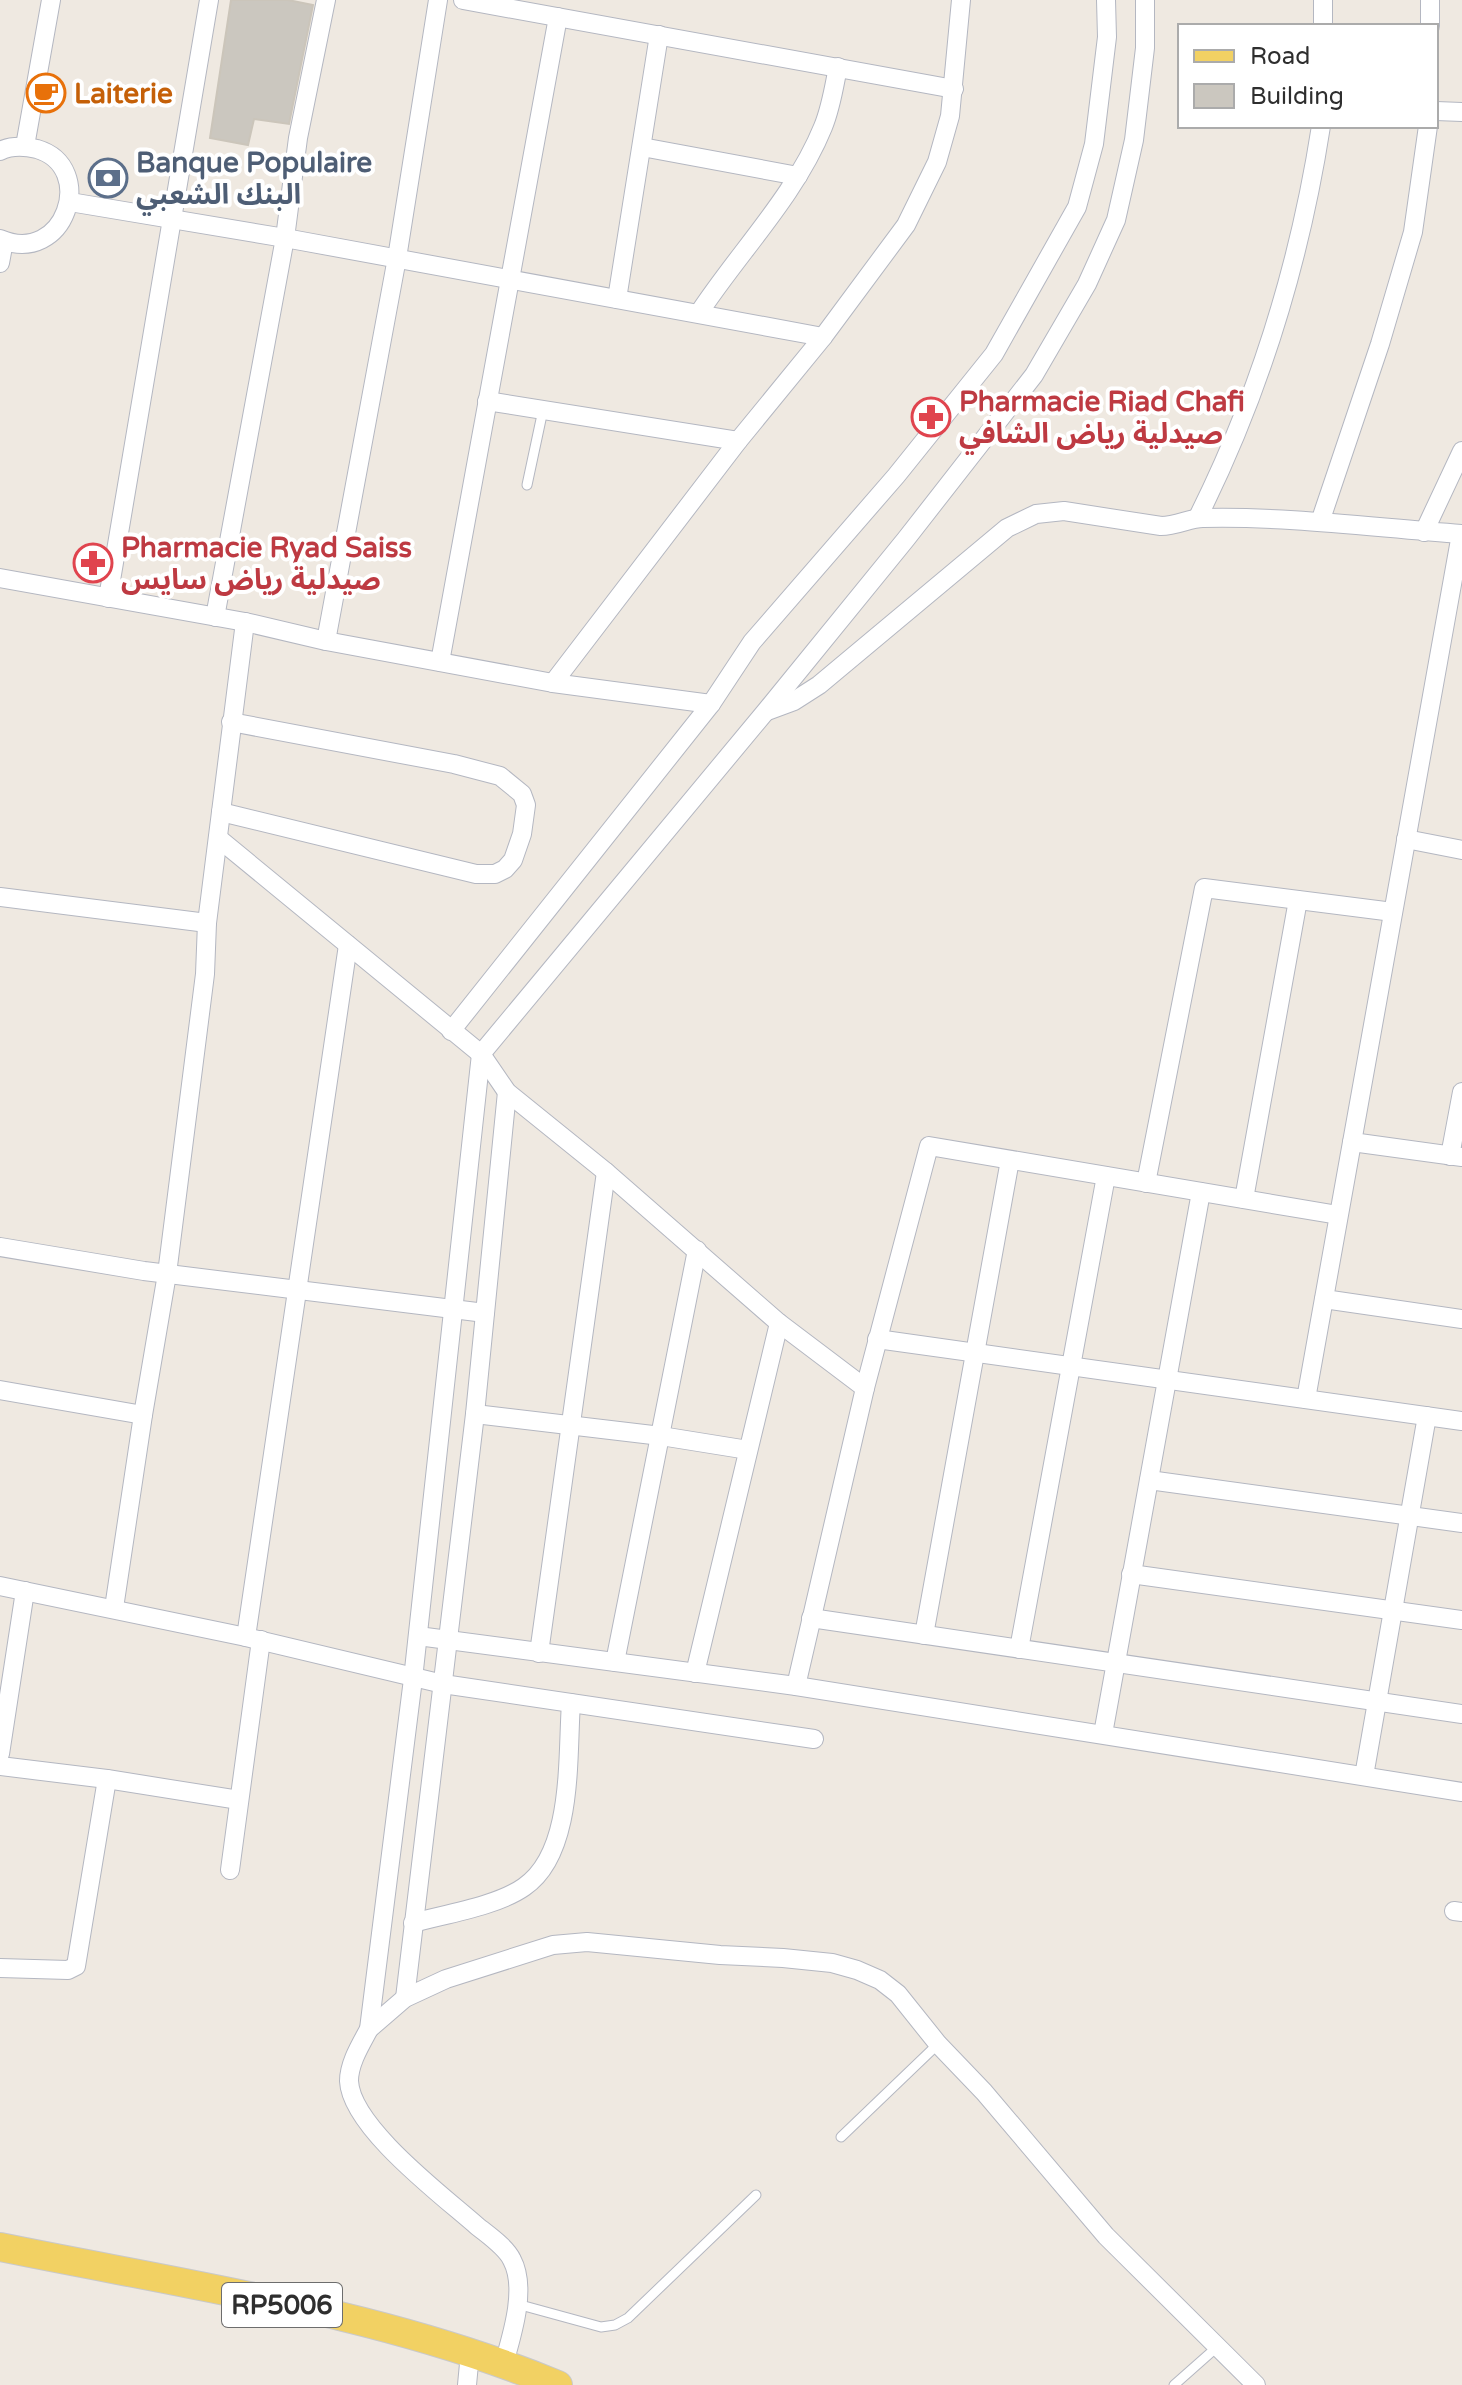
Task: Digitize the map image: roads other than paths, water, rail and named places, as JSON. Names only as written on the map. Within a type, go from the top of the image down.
[{"type":"main road","name":"RP5006","points":[[0,2247],[365,2324],[504,2363],[558,2385]]},
{"type":"street","points":[[25,146],[51,0]]},
{"type":"street","points":[[108,598],[209,0]]},
{"type":"street","points":[[215,617],[285,238],[298,138],[326,0]]},
{"type":"street","points":[[326,641],[397,258],[438,0]]},
{"type":"street","points":[[463,0],[954,89]]},
{"type":"street","points":[[553,683],[738,441],[823,337],[906,225],[937,162],[954,89],[961,0]]},
{"type":"street","points":[[451,1031],[711,704],[752,642],[959,400],[994,354],[1077,207],[1094,144],[1107,37],[1106,0]]},
{"type":"street","points":[[504,2363],[517,2304],[517,2280],[512,2260],[494,2240],[391,2150],[359,2112],[349,2081],[354,2058],[369,2029],[418,1636],[481,1054],[766,711],[1034,375],[1087,284],[1116,220],[1134,140],[1145,48],[1145,0]]},
{"type":"street","points":[[1323,0],[1323,24]]},
{"type":"street","points":[[1430,0],[1430,24]]},
{"type":"street","points":[[440,662],[558,17]]},
{"type":"street","points":[[617,299],[659,35]]},
{"type":"street","points":[[699,313],[798,176],[824,127],[838,67]]},
{"type":"street","points":[[1438,111],[1462,112]]},
{"type":"street","points":[[1198,517],[1230,454],[1263,358],[1310,200],[1321,128]]},
{"type":"street","points":[[1320,522],[1338,461],[1380,344],[1413,232],[1428,128]]},
{"type":"street","points":[[0,151],[25,146],[43,151],[58,163],[67,178],[70,202],[56,230],[40,240],[22,244],[2,240],[0,263]]},
{"type":"street","points":[[642,147],[798,176]]},
{"type":"street","points":[[70,202],[397,258],[823,337]]},
{"type":"street","points":[[487,401],[738,441]]},
{"type":"street","points":[[1424,532],[1462,451]]},
{"type":"street","points":[[766,711],[794,701],[819,685],[1007,528],[1036,514],[1064,511],[1161,526],[1176,526],[1198,517],[1320,522],[1461,534],[1306,1399]]},
{"type":"street","points":[[0,578],[245,622],[326,641],[553,683],[711,704]]},
{"type":"street","points":[[114,1608],[167,1274],[245,622]]},
{"type":"street","points":[[221,812],[476,874],[495,874],[505,869],[513,860],[525,822],[526,805],[522,794],[500,776],[454,764],[231,722]]},
{"type":"street","points":[[218,838],[481,1054],[507,1092],[606,1172],[779,1323],[865,1388]]},
{"type":"street","points":[[1406,839],[1462,850]]},
{"type":"street","points":[[1146,1183],[1204,888],[1393,912]]},
{"type":"street","points":[[0,897],[207,923]]},
{"type":"street","points":[[1244,1199],[1298,900]]},
{"type":"street","points":[[230,1870],[254,1638],[348,945]]},
{"type":"street","points":[[405,1998],[475,1414],[507,1092]]},
{"type":"street","points":[[1352,1142],[1456,1156],[1462,1092]]},
{"type":"street","points":[[796,1686],[877,1339],[929,1146],[1338,1215]]},
{"type":"street","points":[[924,1635],[1010,1160]]},
{"type":"street","points":[[539,1653],[606,1172]]},
{"type":"street","points":[[1019,1649],[1106,1176]]},
{"type":"street","points":[[1103,1734],[1201,1192]]},
{"type":"street","points":[[0,1247],[167,1274],[485,1313]]},
{"type":"street","points":[[615,1662],[697,1250]]},
{"type":"street","points":[[1324,1299],[1462,1319]]},
{"type":"street","points":[[695,1673],[779,1323]]},
{"type":"street","points":[[877,1339],[1462,1421]]},
{"type":"street","points":[[0,1390],[143,1415]]},
{"type":"street","points":[[475,1414],[661,1436],[748,1450]]},
{"type":"street","points":[[1364,1776],[1427,1416]]},
{"type":"street","points":[[1149,1480],[1462,1523]]},
{"type":"street","points":[[1131,1574],[1462,1620]]},
{"type":"street","points":[[0,1586],[254,1638],[413,1679],[814,1739]]},
{"type":"street","points":[[0,1754],[25,1591]]},
{"type":"street","points":[[811,1618],[1462,1714]]},
{"type":"street","points":[[418,1636],[796,1686],[1462,1792]]},
{"type":"street","points":[[413,1923],[523,1889],[547,1865],[563,1814],[571,1703]]},
{"type":"street","points":[[0,1766],[239,1800]]},
{"type":"street","points":[[0,1968],[68,1970],[76,1966],[107,1779]]},
{"type":"street","points":[[369,2029],[405,1998],[446,1979],[553,1945],[587,1942],[783,1958],[832,1963],[857,1970],[880,1980],[898,1994],[1106,2236],[1256,2385]]},
{"type":"street","points":[[467,2385],[470,2353]]},
{"type":"lane","points":[[527,485],[543,410]]},
{"type":"lane","points":[[841,2137],[938,2044]]},
{"type":"lane","points":[[517,2304],[601,2327],[615,2325],[628,2318],[756,2195]]},
{"type":"lane","points":[[1174,2385],[1217,2347]]},
{"type":"place","name":"Laiterie","points":[[46,93]]},
{"type":"place","name":"Banque Populaire البنك الشعبي","points":[[108,178]]},
{"type":"place","name":"Pharmacie Riad Chafi صيدلية رياض الشافي","points":[[931,417]]},
{"type":"place","name":"Pharmacie Ryad Saiss صيدلية رياض سايس","points":[[93,563]]}]
